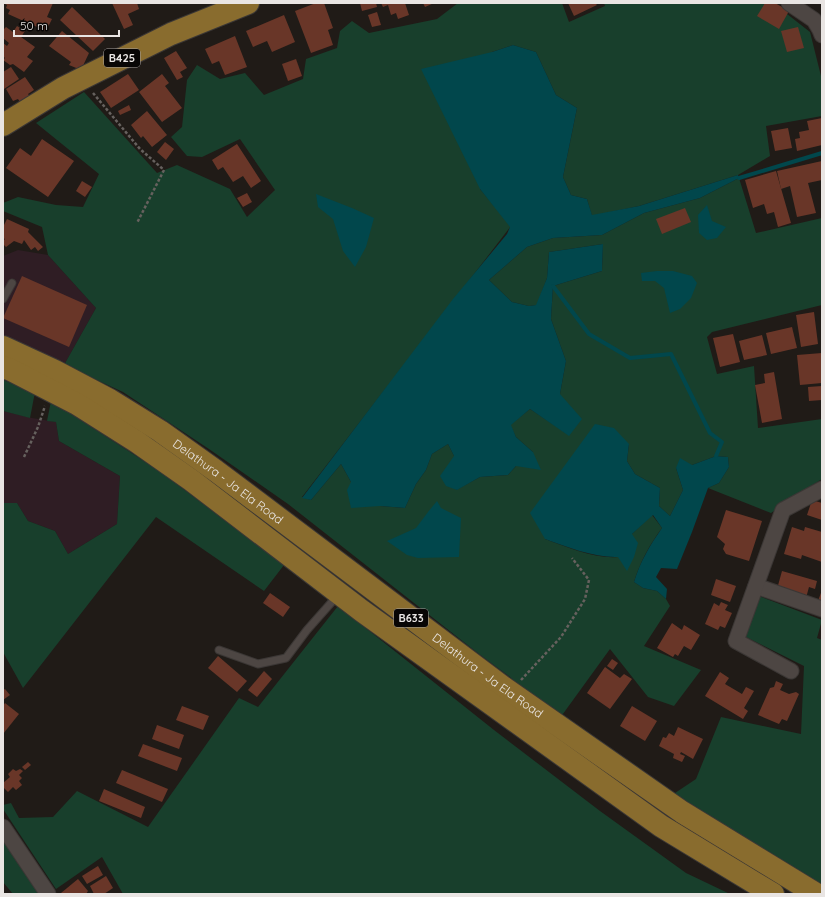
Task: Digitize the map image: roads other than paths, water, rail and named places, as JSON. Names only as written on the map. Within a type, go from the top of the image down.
[{"type":"main road","name":"B425","points":[[3,125],[63,88],[171,34],[248,3]]},
{"type":"main road","name":"Delathura - Ja Ela Road","points":[[3,348],[54,371],[110,400],[160,431],[216,471],[510,692],[682,812],[816,894]]},
{"type":"main road","name":"Delathura - Ja Ela Road","points":[[3,367],[76,404],[137,442],[191,480],[362,611],[661,826],[773,894]]},
{"type":"street","points":[[789,3],[814,20],[822,35]]},
{"type":"street","points":[[791,671],[736,641],[783,510],[822,490]]},
{"type":"street","points":[[756,586],[822,609]]},
{"type":"street","points":[[3,827],[48,894]]},
{"type":"lane","points":[[3,299],[12,283]]},
{"type":"lane","points":[[219,650],[258,664],[286,658],[306,630],[339,593]]},
{"type":"water","points":[[513,45],[536,52],[556,95],[577,108],[563,177],[571,195],[587,199],[592,215],[639,206],[738,175],[739,178],[700,198],[644,213],[602,235],[553,238],[527,247],[489,280],[512,302],[529,306],[536,305],[547,278],[549,252],[603,244],[602,271],[553,286],[551,319],[566,361],[560,394],[582,419],[569,436],[530,409],[511,425],[516,437],[533,452],[541,470],[516,466],[508,475],[480,477],[457,490],[446,486],[440,476],[454,456],[448,444],[432,454],[426,470],[416,484],[405,508],[380,506],[351,508],[347,490],[351,482],[341,464],[311,500],[302,498],[453,299],[507,234],[510,227],[480,189],[421,69],[492,52]]},
{"type":"water","points":[[316,194],[374,218],[366,247],[355,267],[343,251],[333,219],[318,207]]},
{"type":"water","points":[[707,205],[712,221],[726,227],[717,238],[707,240],[699,233],[698,215]]},
{"type":"water","points":[[673,271],[692,276],[697,283],[691,298],[680,309],[670,313],[664,288],[655,281],[642,281],[641,273]]},
{"type":"water","points":[[595,424],[614,428],[629,444],[627,461],[635,474],[660,488],[659,506],[670,516],[683,490],[676,468],[680,458],[692,465],[716,456],[728,457],[729,467],[719,483],[708,488],[677,569],[661,568],[656,577],[667,589],[666,599],[657,591],[643,588],[634,582],[646,554],[662,528],[653,515],[632,534],[638,543],[634,557],[627,571],[618,557],[591,554],[545,539],[530,513]]},
{"type":"water","points":[[437,501],[441,508],[461,518],[459,557],[418,558],[407,555],[387,541],[416,528]]},
{"type":"waterway","points":[[739,178],[822,153]]},
{"type":"waterway","points":[[553,286],[589,334],[630,358],[671,354],[710,433],[722,442],[716,456]]}]
